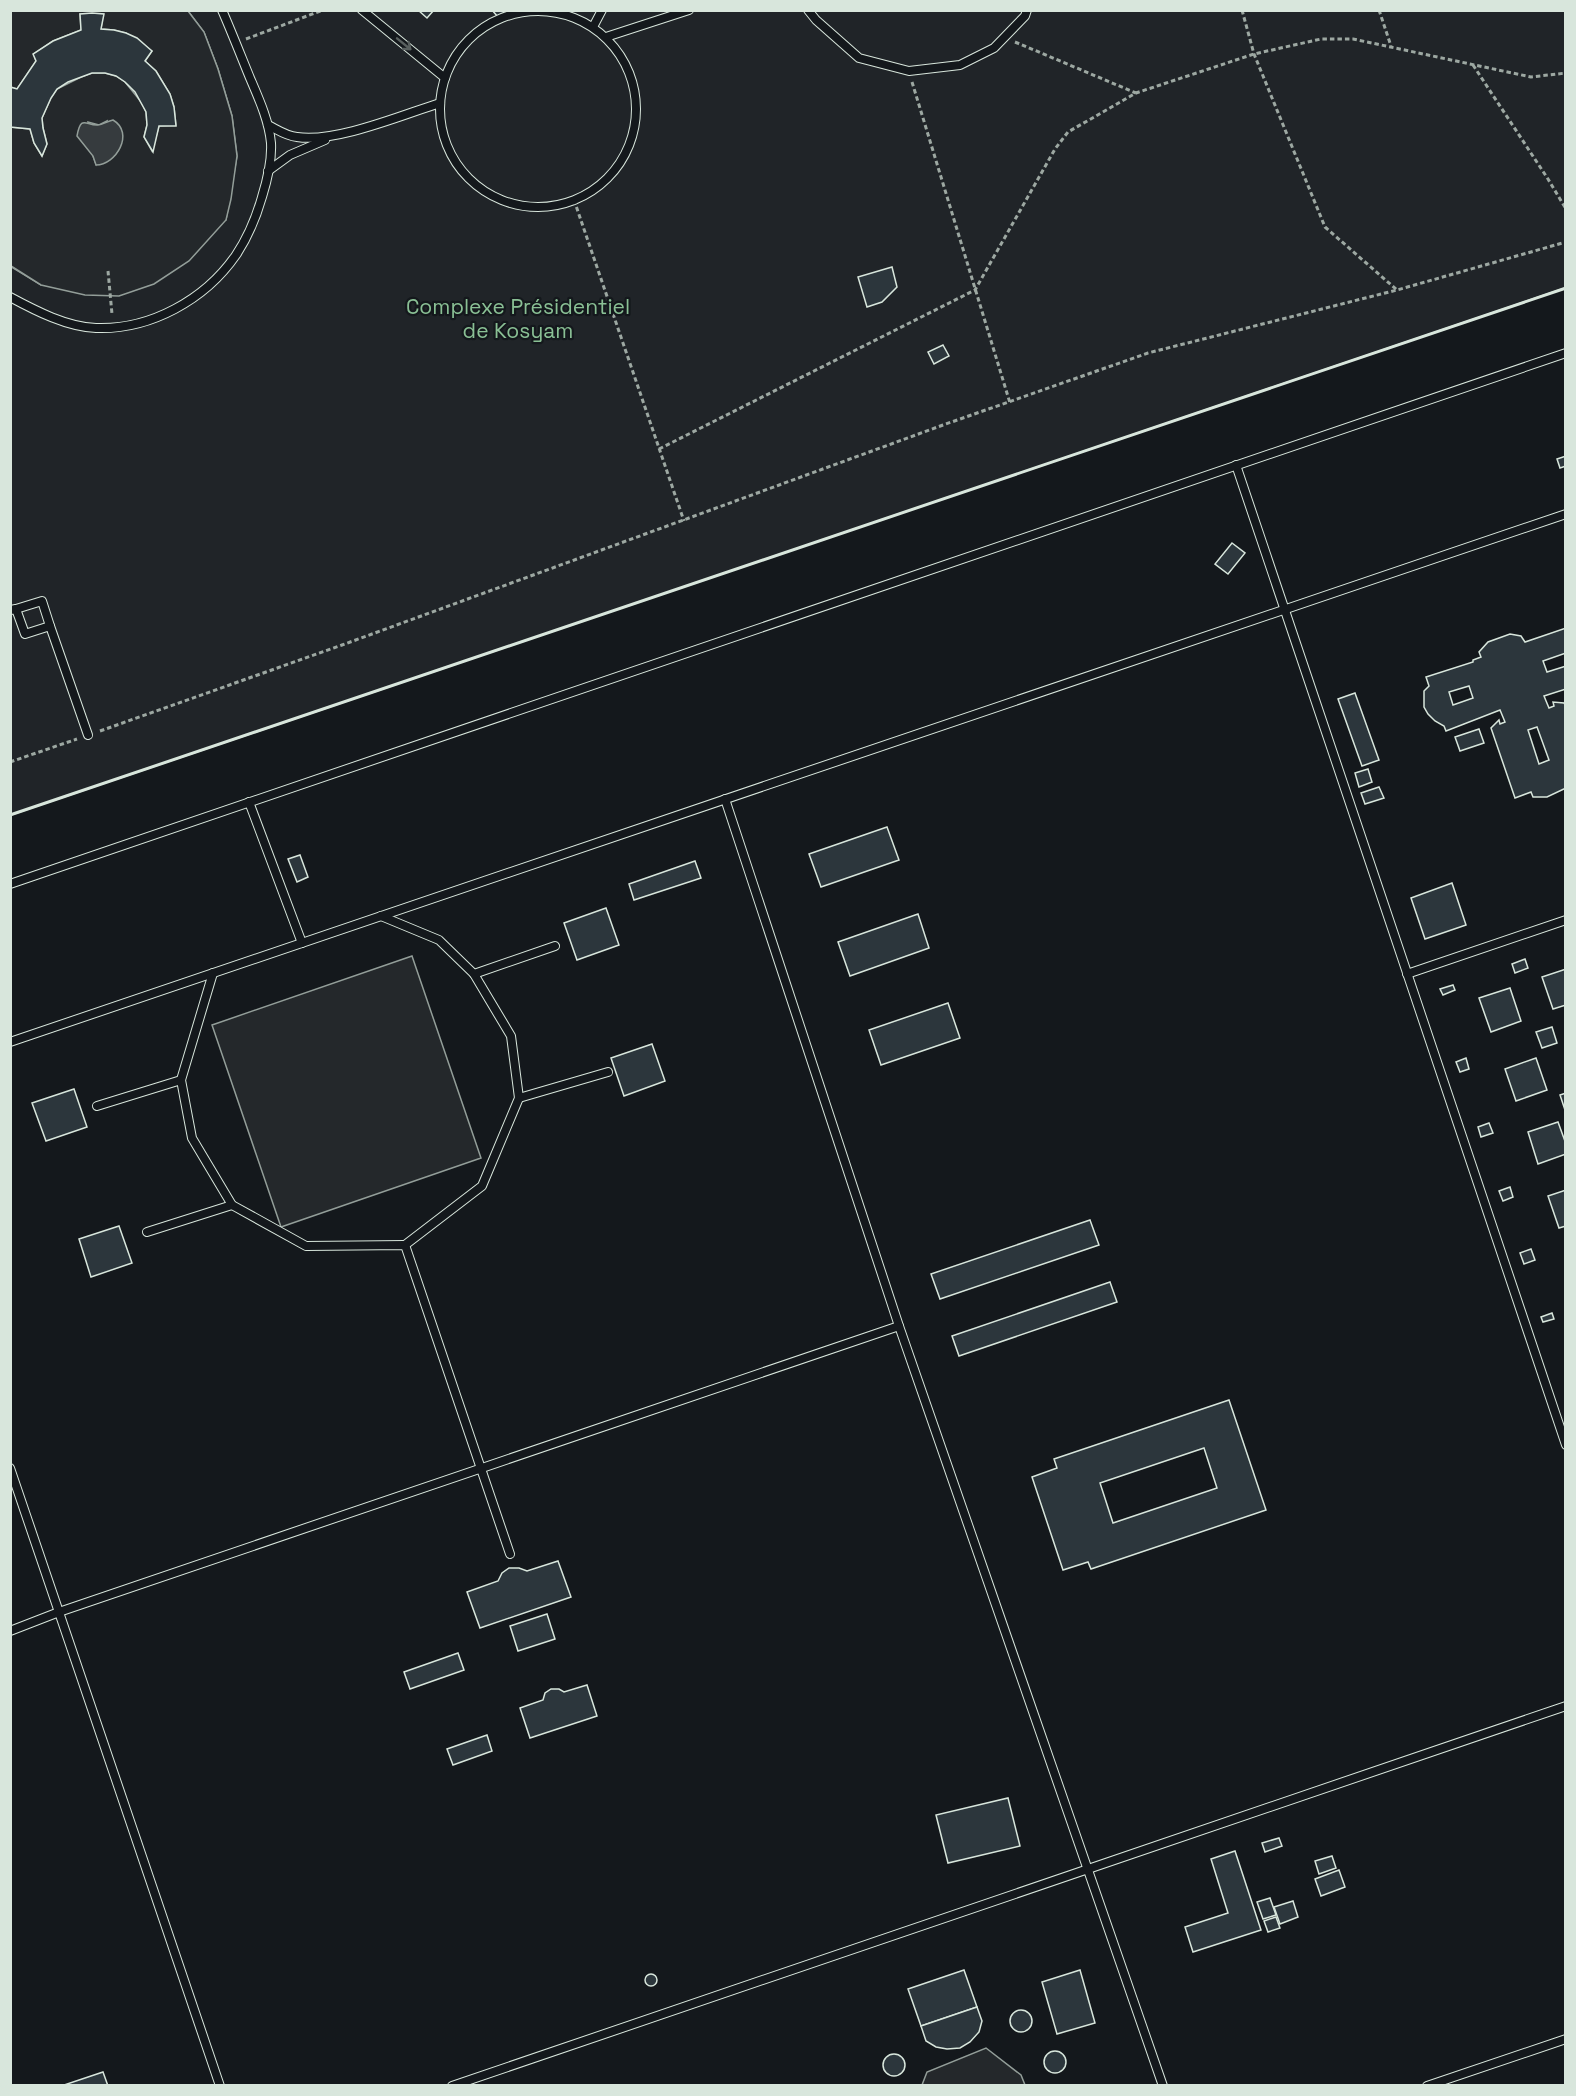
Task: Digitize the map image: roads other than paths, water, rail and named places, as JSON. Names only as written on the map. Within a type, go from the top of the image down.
[{"type":"lane","points":[[10,297],[26,306],[83,327],[114,327],[151,321],[166,314],[204,288],[235,257],[256,216],[268,171],[271,145],[268,125],[222,10]]},
{"type":"lane","points":[[362,10],[445,78]]},
{"type":"lane","points":[[593,27],[602,10]]},
{"type":"lane","points":[[606,37],[689,10]]},
{"type":"lane","points":[[808,10],[859,58],[909,71],[960,65],[994,48],[1025,16],[1027,10]]},
{"type":"lane","points":[[545,11],[570,16],[593,27],[606,37],[622,56],[632,78],[637,102],[635,127],[627,150],[614,171],[596,188],[574,200],[550,206],[526,206],[502,200],[481,188],[463,172],[449,151],[442,128],[440,103],[445,78],[456,55],[474,35],[495,21],[519,13],[545,11]]},
{"type":"lane","points":[[268,171],[290,155],[331,137],[440,103]]},
{"type":"lane","points":[[268,125],[286,135],[299,138],[331,137]]},
{"type":"lane","points":[[10,884],[1566,353]]},
{"type":"lane","points":[[1236,465],[1566,1445]]},
{"type":"lane","points":[[10,1042],[1566,514]]},
{"type":"lane","points":[[50,626],[25,634],[13,610],[42,601],[88,735]]},
{"type":"lane","points":[[725,799],[899,1326],[1163,2085]]},
{"type":"lane","points":[[249,802],[302,943]]},
{"type":"lane","points":[[213,973],[181,1080],[192,1138],[232,1204],[306,1246],[405,1245],[482,1186],[519,1098],[511,1036],[474,974],[439,940],[381,916]]},
{"type":"lane","points":[[1407,974],[1566,920]]},
{"type":"lane","points":[[474,974],[555,946]]},
{"type":"lane","points":[[519,1098],[608,1072]]},
{"type":"lane","points":[[97,1106],[181,1080]]},
{"type":"lane","points":[[147,1232],[232,1204]]},
{"type":"lane","points":[[405,1245],[510,1554]]},
{"type":"lane","points":[[10,1631],[59,1612],[899,1326]]},
{"type":"lane","points":[[10,1468],[220,2085]]},
{"type":"lane","points":[[452,2085],[1566,1707]]},
{"type":"lane","points":[[1427,2085],[1566,2039]]},
{"type":"park label","name":"Complexe Présidentiel de Kosyam","points":[[518,318]]}]
